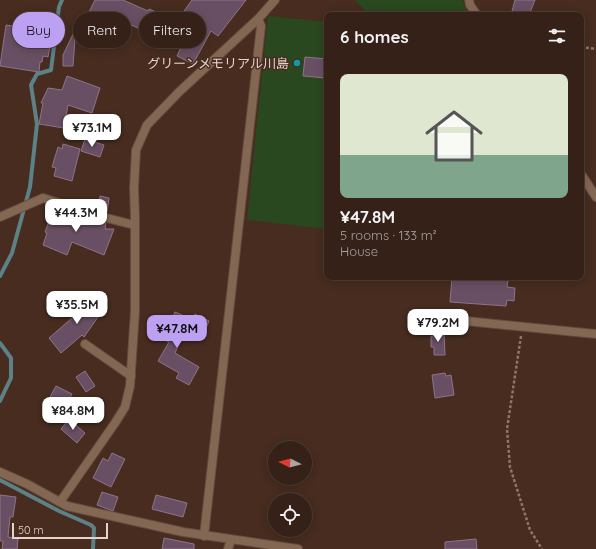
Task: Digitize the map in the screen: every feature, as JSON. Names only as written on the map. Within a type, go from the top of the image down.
[{"type":"street","points":[[60,502],[115,423],[125,406],[130,386],[135,311],[134,188],[136,150],[147,125],[180,91],[258,19],[275,0]]},
{"type":"street","points":[[469,0],[470,5],[475,12]]},
{"type":"street","points":[[204,536],[261,26],[258,19]]},
{"type":"street","points":[[584,179],[596,197]]},
{"type":"street","points":[[0,217],[43,198],[134,225]]},
{"type":"street","points":[[466,321],[596,334]]},
{"type":"street","points":[[85,344],[131,376]]},
{"type":"street","points":[[0,472],[28,484],[67,506],[74,508],[204,536],[298,549]]},
{"type":"street","points":[[228,549],[231,540]]},
{"type":"path","points":[[584,47],[596,49]]},
{"type":"path","points":[[526,327],[521,336],[507,429],[510,467],[530,530],[542,549]]},
{"type":"green space","points":[[355,0],[462,0],[468,12],[366,12]]},
{"type":"green space","points":[[268,16],[324,22],[324,229],[247,220]]},
{"type":"building","points":[[95,0],[123,0],[148,11],[149,9],[156,12],[139,12],[139,28],[131,25],[131,12],[89,12]]},
{"type":"building","points":[[192,0],[246,0],[218,36],[211,31],[206,40],[206,12],[183,12]]},
{"type":"building","points":[[515,0],[535,0],[530,12],[512,12]]},
{"type":"building","points":[[6,25],[12,26],[12,48],[50,48],[48,57],[43,56],[42,62],[40,62],[39,72],[0,66]]},
{"type":"building","points":[[73,34],[73,48],[74,48],[73,66],[63,66],[63,55]]},
{"type":"building","points":[[181,48],[202,48],[193,64],[177,56]]},
{"type":"building","points":[[305,57],[324,59],[324,78],[303,76]]},
{"type":"building","points":[[67,76],[100,88],[92,113],[68,105],[64,128],[39,124],[43,103],[41,103],[48,88],[62,90]]},
{"type":"building","points":[[85,139],[104,145],[100,157],[81,151]]},
{"type":"building","points":[[63,144],[80,149],[72,181],[54,176],[56,168],[52,167],[58,147],[62,149]]},
{"type":"building","points":[[100,196],[109,198],[107,212],[98,210]]},
{"type":"building","points":[[54,208],[95,224],[96,221],[106,223],[105,229],[114,229],[104,255],[72,242],[67,255],[43,245],[47,233],[45,232]]},
{"type":"building","points":[[452,280],[508,280],[507,287],[515,288],[514,301],[507,300],[506,306],[450,302]]},
{"type":"building","points":[[93,299],[105,307],[84,337],[82,335],[61,353],[49,338],[72,318],[84,301],[89,305]]},
{"type":"building","points":[[175,312],[191,319],[175,353],[199,367],[189,385],[176,378],[179,373],[158,361],[169,342],[162,339],[165,333],[162,331],[168,319],[171,321]]},
{"type":"building","points":[[195,314],[209,321],[204,333],[190,326]]},
{"type":"building","points":[[444,330],[445,355],[434,355],[434,347],[431,347],[431,336],[433,336],[433,331]]},
{"type":"building","points":[[85,371],[95,386],[86,392],[76,377]]},
{"type":"building","points":[[445,373],[446,376],[451,375],[454,395],[435,398],[432,375]]},
{"type":"building","points":[[56,386],[72,394],[59,418],[43,410]]},
{"type":"building","points":[[69,419],[85,433],[77,443],[61,429]]},
{"type":"building","points":[[112,453],[125,459],[111,487],[93,478],[103,458],[108,461]]},
{"type":"building","points":[[102,492],[118,497],[113,511],[97,505]]},
{"type":"building","points":[[0,495],[16,497],[13,517],[10,517],[8,537],[18,539],[17,549],[2,549],[3,541],[0,541]]},
{"type":"building","points":[[156,495],[187,503],[183,517],[152,509]]},
{"type":"building","points":[[164,538],[194,544],[194,549],[162,549]]},
{"type":"building","points":[[476,539],[477,549],[445,549],[445,542]]},
{"type":"waterway","points":[[0,276],[12,253],[30,187],[37,124],[31,85],[37,74],[51,70],[59,7],[62,0]]},
{"type":"waterway","points":[[0,343],[11,358],[11,378],[0,401]]},
{"type":"waterway","points":[[0,480],[59,511],[91,525],[94,528],[93,549]]},
{"type":"place","name":"グリーンメモリアル川島","points":[[297,63]]}]
